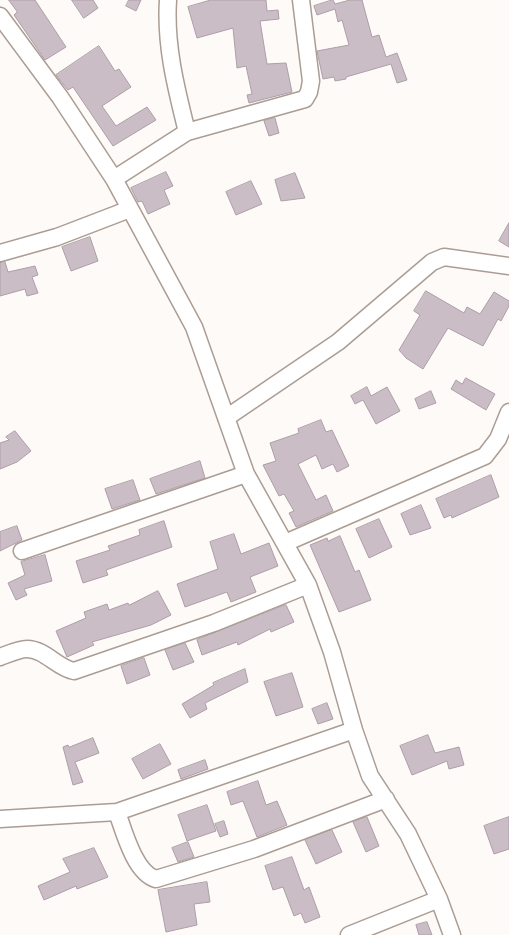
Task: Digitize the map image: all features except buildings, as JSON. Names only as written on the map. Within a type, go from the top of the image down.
[{"type":"street","points":[[168,0],[166,29],[175,85],[187,132]]},
{"type":"street","points":[[114,179],[187,132],[304,100],[309,92],[311,81],[301,0]]},
{"type":"street","points":[[0,16],[60,97],[114,179],[194,327],[246,474],[308,585],[332,652],[354,730],[370,776],[408,834],[439,900],[452,935]]},
{"type":"street","points":[[0,253],[57,237],[130,209]]},
{"type":"street","points":[[226,418],[338,342],[432,262],[444,258],[509,266]]},
{"type":"street","points":[[285,543],[485,456],[498,439],[509,412]]},
{"type":"street","points":[[22,551],[246,474]]},
{"type":"street","points":[[0,657],[26,649],[35,650],[63,669],[74,671],[214,623],[308,585]]},
{"type":"street","points":[[0,819],[117,812],[354,730]]},
{"type":"street","points":[[117,812],[129,846],[150,877],[156,879],[254,848],[386,799]]},
{"type":"street","points":[[350,935],[439,900]]}]
